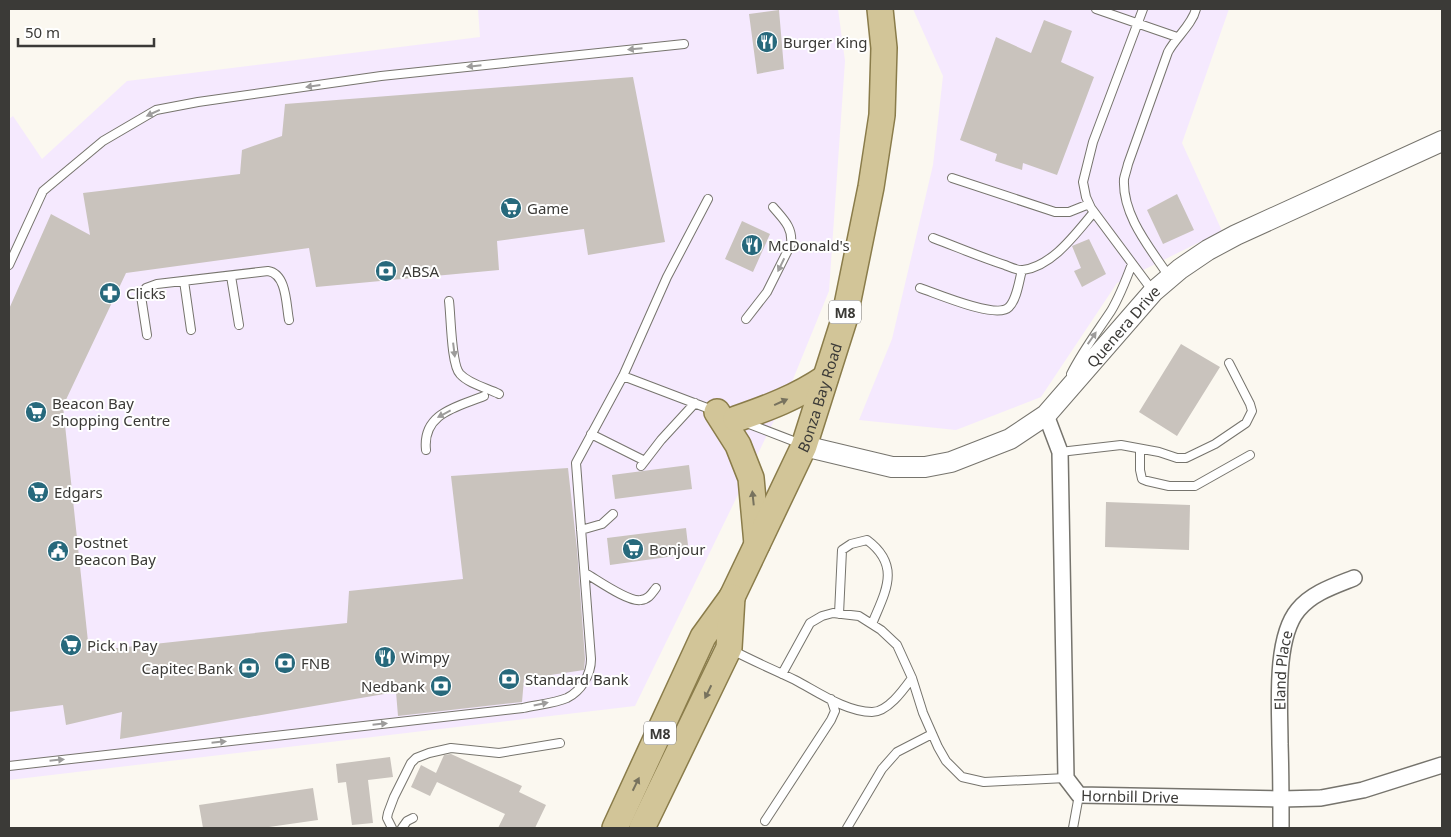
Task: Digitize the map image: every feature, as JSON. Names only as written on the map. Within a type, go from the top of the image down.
[{"type":"main road","name":"Bonza Bay Road","points":[[642,828],[716,643],[732,597],[804,446],[844,320],[871,188],[882,115],[884,48],[880,9]]},
{"type":"main road","points":[[757,546],[751,478],[738,445],[716,411],[768,408],[805,392],[825,378]]},
{"type":"main road","name":"Bonza Bay Road","points":[[615,828],[716,643]]},
{"type":"street","name":"Quenera Drive","points":[[804,446],[892,467],[925,467],[951,462],[1010,439],[1046,415],[1153,292],[1208,250],[1236,235],[1442,141]]},
{"type":"street","name":"Hornbill Drive","points":[[1046,415],[1060,452],[1066,778],[1079,795],[1321,798],[1363,790],[1442,765]]},
{"type":"street","name":"Eland Place","points":[[1281,828],[1279,682],[1285,637],[1296,611],[1305,602],[1318,593],[1354,578]]},
{"type":"lane","points":[[1096,9],[1177,37]]},
{"type":"lane","points":[[1143,9],[1093,142],[1083,182],[1086,197],[1094,212],[1153,292]]},
{"type":"lane","points":[[1170,278],[1136,225],[1129,209],[1124,180],[1168,52],[1177,37],[1188,26],[1196,9]]},
{"type":"lane","points":[[9,265],[43,191],[102,142],[156,110],[198,102],[381,76],[684,44]]},
{"type":"lane","points":[[952,178],[1055,212],[1070,212],[1089,204]]},
{"type":"lane","points":[[9,766],[523,708],[566,698],[578,689],[590,673],[591,660],[576,463],[623,376],[667,277],[708,199]]},
{"type":"lane","points":[[746,319],[767,292],[792,236],[791,230],[773,207]]},
{"type":"lane","points":[[932,238],[975,255],[1022,270],[1034,267],[1049,259],[1071,239],[1094,212]]},
{"type":"lane","points":[[1062,397],[1081,354],[1112,310],[1132,264]]},
{"type":"lane","points":[[920,288],[980,308],[1000,312],[1009,308],[1013,301],[1022,270]]},
{"type":"lane","points":[[147,335],[141,296],[142,291],[146,288],[157,284],[268,272],[276,274],[281,280],[289,320]]},
{"type":"lane","points":[[231,276],[239,325]]},
{"type":"lane","points":[[184,281],[191,330]]},
{"type":"lane","points":[[449,301],[453,350],[457,370],[465,379],[498,394]]},
{"type":"lane","points":[[1060,452],[1121,446],[1177,458],[1186,458],[1215,444],[1246,423],[1252,411],[1229,363]]},
{"type":"lane","points":[[623,376],[804,446]]},
{"type":"lane","points":[[426,450],[428,430],[440,414],[484,396]]},
{"type":"lane","points":[[591,434],[643,464],[716,411]]},
{"type":"lane","points":[[1140,449],[1142,479],[1154,483],[1182,487],[1195,486],[1250,456]]},
{"type":"lane","points":[[581,530],[602,524],[612,514]]},
{"type":"lane","points":[[839,614],[842,550],[851,544],[867,540],[878,548],[888,570],[887,588],[872,624]]},
{"type":"lane","points":[[585,573],[637,601],[648,598],[656,588]]},
{"type":"lane","points":[[782,674],[810,622],[833,613],[860,616],[897,645],[912,678],[932,734],[946,761],[962,777],[984,782],[1066,778]]},
{"type":"lane","points":[[716,643],[844,706],[874,712],[888,705],[901,693],[912,678]]},
{"type":"lane","points":[[765,821],[831,720],[835,711],[831,699]]},
{"type":"lane","points":[[847,828],[882,769],[896,752],[932,734]]},
{"type":"lane","points":[[392,828],[387,818],[388,813],[410,763],[416,758],[429,752],[452,748],[499,753],[560,744]]},
{"type":"lane","points":[[1073,828],[1079,795]]},
{"type":"lane","points":[[402,828],[412,818]]},
{"type":"shaded area","points":[[478,9],[838,9],[845,61],[829,291],[787,394],[635,706],[9,780],[9,119],[13,116],[42,159],[127,81],[480,37]]},
{"type":"shaded area","points":[[913,9],[1229,9],[1182,143],[1222,231],[1117,283],[1041,397],[956,430],[859,420],[892,339],[933,165],[943,76]]},
{"type":"building","name":"Burger King","points":[[779,10],[784,69],[757,74],[749,14]]},
{"type":"building","points":[[1044,20],[1072,31],[1061,62],[1094,77],[1057,175],[1023,163],[1022,170],[995,161],[997,154],[960,140],[996,37],[1031,53]]},
{"type":"building","name":"Beacon Bay Shopping Centre","points":[[633,77],[665,242],[588,255],[584,229],[497,241],[499,270],[316,287],[309,248],[126,273],[63,406],[89,651],[347,623],[349,591],[463,579],[451,476],[568,468],[577,549],[585,659],[584,670],[524,679],[522,702],[398,716],[396,692],[120,739],[122,712],[66,725],[63,705],[9,712],[9,309],[51,214],[90,235],[83,193],[240,174],[242,150],[282,136],[285,104]]},
{"type":"building","points":[[1177,194],[1194,230],[1163,244],[1147,210]]},
{"type":"building","points":[[742,221],[770,234],[753,272],[725,259]]},
{"type":"building","points":[[1089,239],[1106,274],[1082,287],[1074,271],[1081,268],[1072,246]]},
{"type":"building","points":[[1181,344],[1220,367],[1177,436],[1139,412]]},
{"type":"building","points":[[689,465],[692,489],[615,499],[612,475]]},
{"type":"building","points":[[1106,502],[1190,505],[1189,550],[1105,547]]},
{"type":"building","points":[[686,528],[689,554],[610,565],[607,538]]},
{"type":"building","points":[[451,754],[522,786],[519,792],[546,805],[535,828],[498,828],[505,814],[437,782],[430,796],[411,787],[421,765],[436,773],[444,755]]},
{"type":"building","points":[[390,757],[393,777],[368,780],[373,823],[352,825],[346,782],[338,783],[336,764]]},
{"type":"building","points":[[313,788],[318,820],[262,828],[203,828],[199,805]]},
{"type":"place","name":"Burger King","points":[[767,42]]},
{"type":"place","name":"Game","points":[[511,208]]},
{"type":"place","name":"McDonald's","points":[[752,245]]},
{"type":"place","name":"ABSA","points":[[386,271]]},
{"type":"place","name":"Clicks","points":[[110,293]]},
{"type":"place","name":"Beacon Bay Shopping Centre","points":[[36,412]]},
{"type":"place","name":"Edgars","points":[[38,492]]},
{"type":"place","name":"Bonjour","points":[[633,549]]},
{"type":"place","name":"Postnet Beacon Bay","points":[[58,551]]},
{"type":"place","name":"Pick n Pay","points":[[71,645]]},
{"type":"place","name":"Wimpy","points":[[385,657]]},
{"type":"place","name":"FNB","points":[[285,663]]},
{"type":"place","name":"Capitec Bank","points":[[249,668]]},
{"type":"place","name":"Standard Bank","points":[[509,679]]},
{"type":"place","name":"Nedbank","points":[[441,686]]}]
